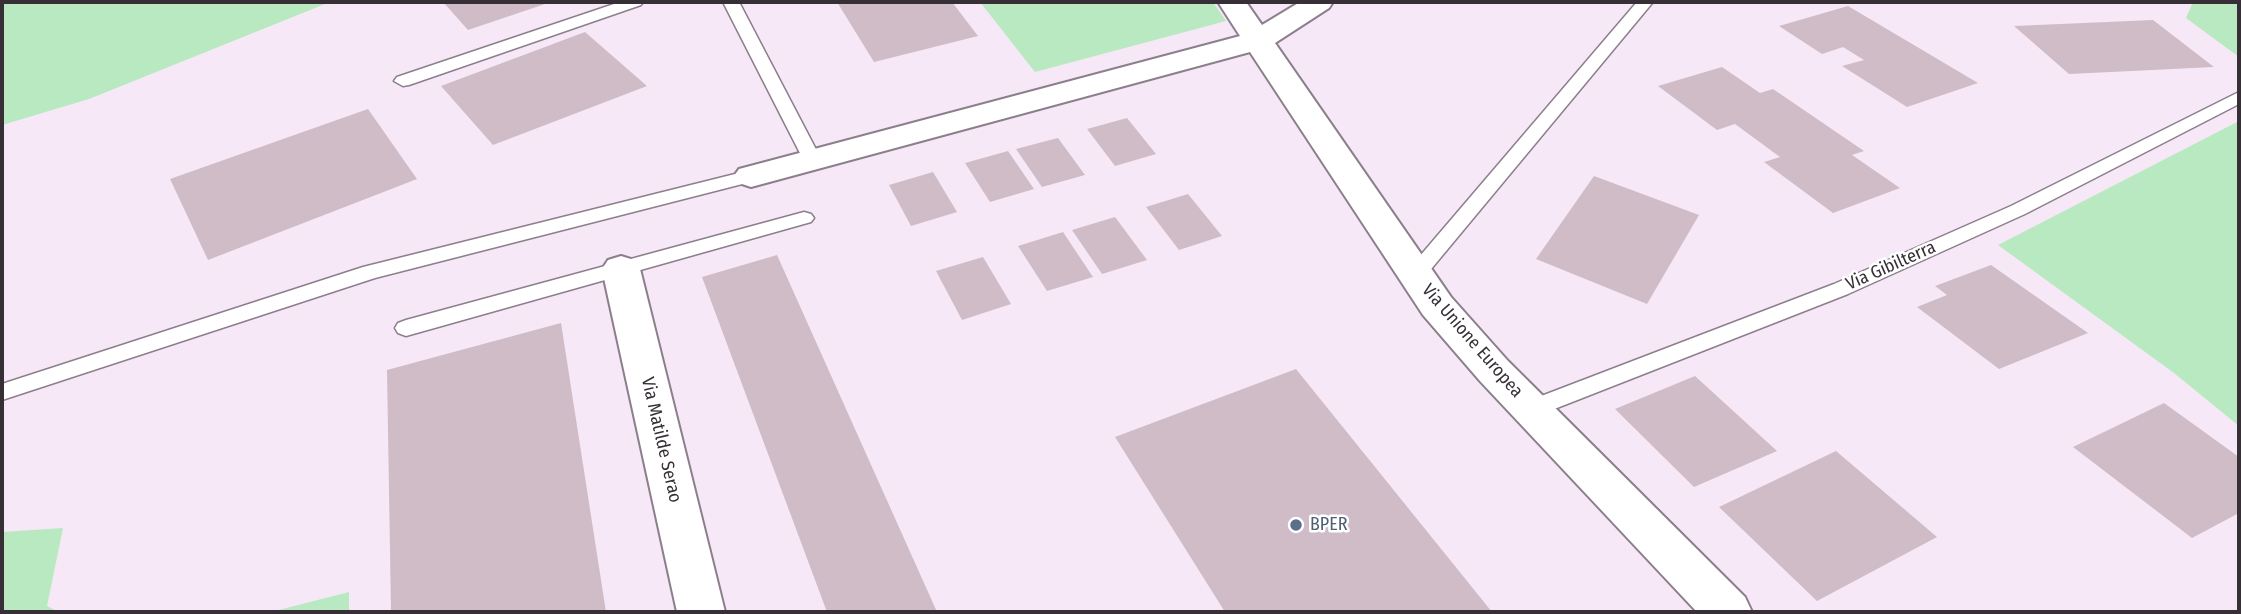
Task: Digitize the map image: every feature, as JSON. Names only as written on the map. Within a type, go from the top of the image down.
[{"type":"street","name":"Via Unione Europea","points":[[1233,2],[1415,275],[1463,337],[1728,612]]},
{"type":"street","points":[[751,176],[1259,40],[1319,2]]},
{"type":"street","name":"Via Matilde Serao","points":[[621,269],[701,612]]},
{"type":"lane","points":[[403,81],[635,2]]},
{"type":"lane","points":[[732,2],[812,159]]},
{"type":"lane","points":[[1415,275],[1645,2]]},
{"type":"lane","name":"Via Gibilterra","points":[[1531,409],[1841,289],[2018,209],[2239,97]]},
{"type":"lane","points":[[2,392],[370,272],[751,176]]},
{"type":"lane","points":[[406,328],[804,218]]},
{"type":"green space","points":[[2,2],[330,2],[89,99],[2,125]]},
{"type":"green space","points":[[980,2],[1213,2],[1226,21],[1035,72]]},
{"type":"green space","points":[[2193,2],[2239,2],[2239,57],[2186,18]]},
{"type":"green space","points":[[2239,121],[2239,426],[2174,373],[1998,245]]},
{"type":"green space","points":[[63,528],[47,606],[59,612],[2,612],[2,532]]},
{"type":"green space","points":[[349,592],[349,612],[271,612]]},
{"type":"building","points":[[443,2],[551,2],[468,30]]},
{"type":"building","points":[[837,2],[952,2],[978,36],[874,62]]},
{"type":"building","points":[[1848,6],[1978,83],[1907,107],[1842,66],[1864,60],[1843,47],[1822,54],[1779,26]]},
{"type":"building","points":[[2153,20],[2214,67],[2069,74],[2014,26]]},
{"type":"building","points":[[585,32],[647,86],[493,145],[441,86]]},
{"type":"building","points":[[1722,67],[1760,93],[1773,89],[1864,151],[1852,155],[1900,188],[1833,213],[1764,162],[1780,157],[1735,124],[1717,130],[1658,86]]},
{"type":"building","points":[[368,109],[417,179],[208,260],[170,179]]},
{"type":"building","points":[[1127,118],[1156,154],[1115,166],[1087,129]]},
{"type":"building","points":[[1058,138],[1085,175],[1042,187],[1016,149]]},
{"type":"building","points":[[1008,151],[1034,189],[990,202],[965,163]]},
{"type":"building","points":[[933,172],[957,212],[911,226],[889,185]]},
{"type":"building","points":[[1594,176],[1699,215],[1647,304],[1536,259]]},
{"type":"building","points":[[1188,194],[1222,236],[1179,250],[1146,207]]},
{"type":"building","points":[[1115,217],[1147,260],[1102,274],[1072,230]]},
{"type":"building","points":[[1063,232],[1093,277],[1047,291],[1018,246]]},
{"type":"building","points":[[777,255],[937,612],[827,612],[702,277]]},
{"type":"building","points":[[983,257],[1011,304],[962,320],[936,271]]},
{"type":"building","points":[[1991,265],[2088,333],[1999,369],[1917,307],[1947,295],[1935,286]]},
{"type":"building","points":[[561,323],[606,612],[391,612],[387,370]]},
{"type":"building","name":"BPER","points":[[1296,369],[1492,612],[1225,612],[1115,437]]},
{"type":"building","points":[[1695,376],[1777,451],[1694,487],[1615,409]]},
{"type":"building","points":[[2164,403],[2239,457],[2239,513],[2192,538],[2073,447]]},
{"type":"building","points":[[1836,451],[1937,537],[1817,601],[1719,507]]},
{"type":"place","name":"BPER","points":[[1296,525]]}]
